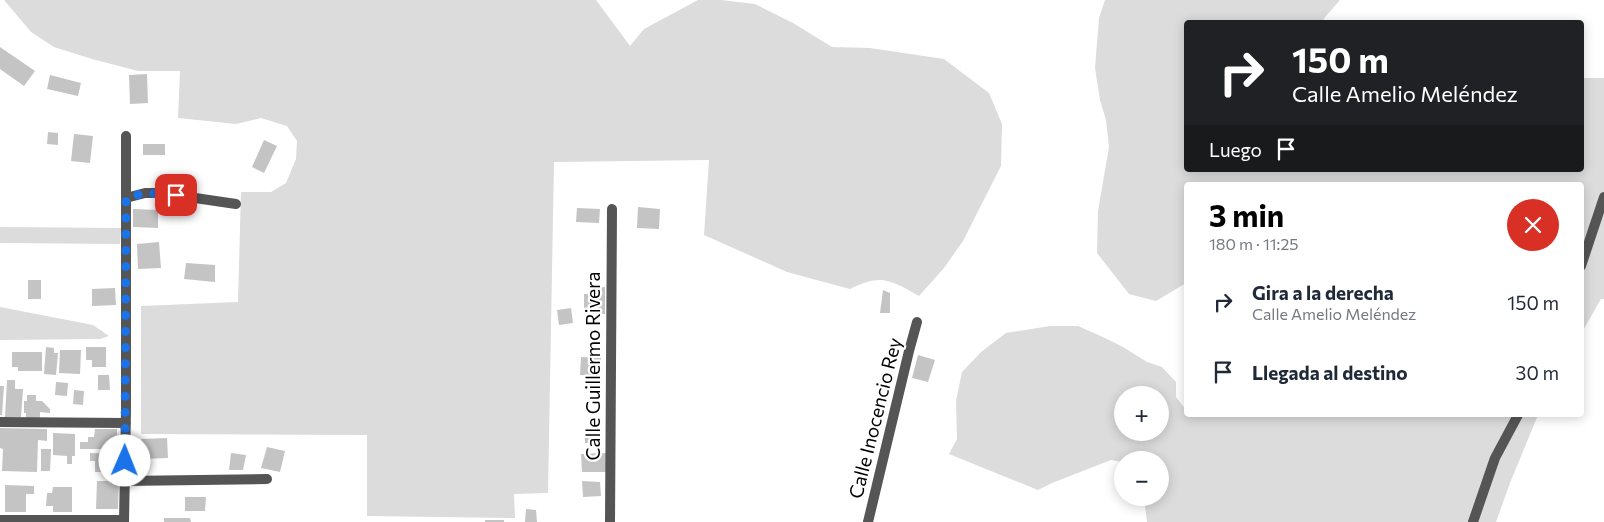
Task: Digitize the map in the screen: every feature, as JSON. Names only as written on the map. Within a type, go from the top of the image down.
[{"type":"street","points":[[0,520],[124,521],[126,136]]},
{"type":"street","points":[[126,198],[145,193],[161,193],[236,204]]},
{"type":"street","points":[[1584,257],[1604,197]]},
{"type":"street","name":"Calle Guillermo Rivera","points":[[610,522],[612,209]]},
{"type":"street","name":"Calle Inocencio Rey","points":[[868,522],[917,322]]},
{"type":"street","points":[[1473,522],[1495,458],[1517,417]]},
{"type":"street","points":[[0,422],[126,423]]},
{"type":"street","points":[[124,480],[267,479]]},
{"type":"shaded area","points":[[4,0],[596,0],[630,46],[644,29],[698,0],[721,0],[755,4],[793,23],[832,47],[870,48],[944,59],[989,93],[1002,124],[1001,166],[963,241],[944,268],[919,296],[886,280],[870,281],[850,289],[787,272],[704,235],[709,160],[554,162],[548,493],[514,494],[515,518],[367,516],[367,435],[141,434],[141,306],[238,302],[241,192],[271,192],[286,183],[296,159],[297,141],[287,126],[261,118],[236,124],[178,118],[180,71],[138,71],[54,47],[31,32]]},
{"type":"shaded area","points":[[1105,0],[1340,0],[1323,20],[1184,20],[1184,172],[1584,172],[1584,78],[1604,78],[1604,299],[1601,299],[1584,329],[1584,182],[1184,182],[1184,284],[1156,301],[1129,294],[1097,253],[1098,211],[1109,147],[1106,120],[1100,100],[1095,68],[1099,18]]},
{"type":"shaded area","points":[[0,227],[121,228],[120,244],[0,243]]},
{"type":"shaded area","points":[[0,307],[93,325],[109,336],[100,339],[0,340]]},
{"type":"shaded area","points":[[1050,326],[1078,326],[1123,347],[1147,362],[1162,367],[1176,382],[1176,397],[1184,407],[1184,417],[1537,417],[1496,522],[1147,522],[1145,506],[1169,506],[1169,451],[1114,451],[1114,461],[1111,460],[1038,490],[949,454],[957,439],[956,401],[962,372],[981,352],[1006,333]]},
{"type":"building","points":[[0,47],[35,71],[24,86],[0,69]]},
{"type":"building","points":[[147,74],[148,103],[130,104],[129,75]]},
{"type":"building","points":[[50,75],[81,83],[78,96],[47,89]]},
{"type":"building","points":[[48,132],[58,133],[58,145],[47,144]]},
{"type":"building","points":[[74,134],[93,136],[90,163],[71,161]]},
{"type":"building","points":[[264,140],[277,146],[264,173],[252,167]]},
{"type":"building","points":[[143,144],[165,144],[165,155],[143,155]]},
{"type":"building","points":[[638,207],[660,209],[659,229],[637,228]]},
{"type":"building","points":[[577,208],[600,209],[599,223],[576,222]]},
{"type":"building","points":[[133,209],[158,210],[158,228],[133,227]]},
{"type":"building","points":[[159,242],[161,268],[138,269],[137,244]]},
{"type":"building","points":[[186,263],[215,265],[215,282],[184,279]]},
{"type":"building","points":[[28,280],[41,280],[41,299],[28,299]]},
{"type":"building","points":[[595,287],[605,287],[605,314],[584,314],[584,294],[595,294]]},
{"type":"building","points":[[115,288],[116,305],[92,306],[92,289]]},
{"type":"building","points":[[883,290],[890,293],[890,313],[880,313]]},
{"type":"building","points":[[571,308],[573,323],[559,325],[557,310]]},
{"type":"building","points":[[46,347],[54,348],[54,353],[58,353],[56,375],[44,374]]},
{"type":"building","points":[[86,347],[106,347],[106,367],[92,367],[92,360],[86,360]]},
{"type":"building","points":[[60,350],[81,350],[80,374],[59,373]]},
{"type":"building","points":[[12,352],[42,352],[42,371],[18,371],[18,367],[12,367]]},
{"type":"building","points":[[918,355],[935,360],[928,382],[912,378]]},
{"type":"building","points":[[581,357],[601,358],[600,376],[580,375]]},
{"type":"building","points":[[98,375],[109,375],[110,390],[98,390]]},
{"type":"building","points":[[7,380],[15,380],[15,389],[23,389],[21,417],[5,417]]},
{"type":"building","points":[[56,382],[68,383],[67,396],[55,395]]},
{"type":"building","points":[[0,386],[4,386],[2,415],[0,415]]},
{"type":"building","points":[[74,390],[84,391],[83,405],[73,404]]},
{"type":"building","points":[[27,395],[36,395],[36,401],[42,401],[50,409],[50,413],[40,412],[40,418],[26,418],[24,401],[27,401]]},
{"type":"building","points":[[0,428],[47,429],[47,441],[38,440],[37,472],[2,471],[3,449],[0,448]]},
{"type":"building","points":[[95,429],[117,429],[117,435],[122,435],[122,449],[80,449],[80,442],[88,442],[88,437],[94,437]]},
{"type":"building","points":[[584,429],[600,429],[601,443],[585,443]]},
{"type":"building","points":[[53,433],[75,434],[75,456],[72,456],[72,464],[67,464],[67,456],[53,455]]},
{"type":"building","points":[[167,438],[168,458],[142,459],[141,439]]},
{"type":"building","points":[[267,447],[285,451],[280,472],[261,468]]},
{"type":"building","points":[[41,449],[51,449],[50,471],[41,471]]},
{"type":"building","points":[[90,453],[116,454],[116,472],[95,472],[95,461],[90,461]]},
{"type":"building","points":[[231,453],[246,455],[243,470],[229,470]]},
{"type":"building","points":[[606,453],[606,472],[582,472],[581,454]]},
{"type":"building","points":[[97,481],[119,481],[118,509],[96,509]]},
{"type":"building","points":[[582,481],[600,482],[601,496],[583,497]]},
{"type":"building","points":[[5,485],[34,486],[34,494],[26,494],[26,512],[5,512]]},
{"type":"building","points":[[53,487],[72,487],[72,512],[53,512],[53,506],[46,506],[47,493],[52,493]]},
{"type":"building","points":[[185,497],[206,497],[205,511],[185,511]]},
{"type":"building","points":[[526,509],[536,510],[537,522],[525,522]]},
{"type":"building","points":[[164,518],[190,518],[191,522],[164,522]]},
{"type":"building","points":[[485,520],[504,520],[504,522],[485,522]]},
{"type":"route","points":[[125,461],[126,198],[145,193],[176,195]]}]
